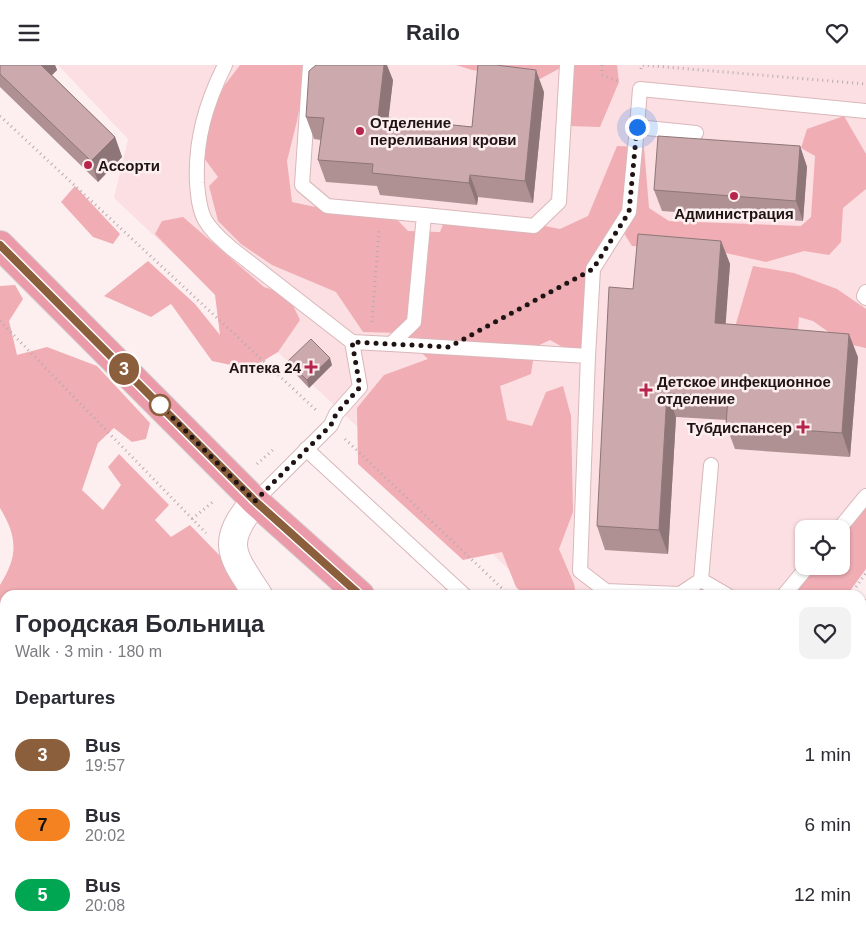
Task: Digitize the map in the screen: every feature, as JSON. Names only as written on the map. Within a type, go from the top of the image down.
[{"type":"main road","points":[[0,245],[255,501],[354,590]]},
{"type":"street","points":[[255,501],[244,515],[233,537],[232,550],[238,565],[255,590]]},
{"type":"lane","points":[[225,65],[211,93],[201,127],[196,159],[198,199],[204,219],[215,234],[231,248],[352,342],[588,356]]},
{"type":"lane","points":[[310,65],[302,185],[327,206],[534,226],[559,202],[567,65]]},
{"type":"lane","points":[[605,590],[580,571],[593,269],[629,212],[640,89],[866,111]]},
{"type":"lane","points":[[637,127],[696,133]]},
{"type":"lane","points":[[391,344],[414,322],[424,215]]},
{"type":"lane","points":[[866,292],[864,296],[866,298]]},
{"type":"lane","points":[[255,501],[331,425],[336,414],[360,387],[352,342]]},
{"type":"lane","points":[[306,449],[459,590]]},
{"type":"lane","points":[[686,590],[701,579],[712,465]]},
{"type":"lane","points":[[846,520],[866,496]]},
{"type":"lane","points":[[788,590],[801,575]]},
{"type":"lane","points":[[701,579],[719,590]]},
{"type":"path","points":[[602,65],[602,75],[640,89]]},
{"type":"path","points":[[642,65],[866,84]]},
{"type":"path","points":[[0,116],[331,425],[504,590]]},
{"type":"path","points":[[370,343],[380,211]]},
{"type":"path","points":[[449,347],[593,269]]},
{"type":"path","points":[[0,321],[238,565]]},
{"type":"path","points":[[855,588],[866,573]]},
{"type":"shaded area","points":[[58,65],[866,65],[866,555],[841,590],[531,590],[114,198],[128,139]]},
{"type":"shaded area","points":[[240,65],[307,65],[297,121],[287,161],[292,202],[337,210],[359,209],[382,204],[408,231],[440,232],[448,212],[476,212],[483,228],[510,219],[560,229],[588,216],[617,146],[644,147],[649,208],[669,221],[801,226],[811,217],[815,156],[801,148],[807,129],[844,116],[866,154],[866,189],[843,208],[841,242],[829,255],[804,251],[766,262],[708,249],[632,246],[618,224],[599,252],[597,332],[581,352],[566,349],[550,340],[535,347],[531,374],[500,386],[507,420],[532,426],[546,392],[563,386],[571,416],[573,512],[559,549],[575,590],[519,590],[516,587],[502,552],[463,560],[358,464],[357,408],[384,375],[428,359],[401,333],[363,332],[336,292],[272,265],[241,244],[218,221],[209,186],[218,177],[204,158],[206,127],[224,86]]},
{"type":"shaded area","points":[[456,65],[617,65],[619,82],[600,127],[569,126],[562,67],[540,79],[472,70]]},
{"type":"shaded area","points":[[75,186],[120,234],[113,244],[93,237],[61,202]]},
{"type":"shaded area","points":[[183,217],[264,287],[288,295],[300,320],[278,352],[250,369],[212,361],[171,304],[151,317],[104,296],[148,261],[195,304],[220,335],[215,295],[155,234],[162,221]]},
{"type":"shaded area","points":[[753,266],[794,273],[837,289],[866,309],[866,348],[844,343],[813,321],[799,317],[797,340],[735,327]]},
{"type":"shaded area","points":[[15,285],[23,299],[9,321],[17,355],[47,347],[97,366],[150,423],[146,439],[132,442],[114,428],[98,443],[82,490],[103,510],[121,485],[108,467],[119,454],[169,505],[155,520],[171,537],[190,525],[223,559],[245,590],[0,590],[0,585],[13,556],[14,547],[10,529],[0,508],[0,286]]},
{"type":"shaded area","points":[[866,503],[866,569],[851,590],[788,590],[799,575],[850,575],[850,520],[839,520]]},
{"type":"building","points":[[0,65],[41,65],[115,137],[91,161],[0,74]]},
{"type":"building","points":[[316,65],[384,65],[378,117],[472,127],[478,65],[496,65],[536,70],[525,181],[470,175],[469,183],[372,173],[373,164],[318,160],[324,118],[306,117],[309,71]]},
{"type":"building","points":[[658,136],[800,146],[796,201],[654,190]]},
{"type":"building","points":[[638,234],[721,241],[715,323],[849,334],[842,433],[726,425],[728,397],[667,393],[659,530],[597,526],[609,287],[633,289]]},
{"type":"building","name":"Аптека 24","points":[[311,339],[330,358],[307,380],[288,361]]},
{"type":"bus line","name":"3","points":[[0,245],[255,501],[354,590]]},
{"type":"place","name":"Отделение переливания крови","points":[[360,131]]},
{"type":"place","name":"Ассорти","points":[[88,165]]},
{"type":"place","name":"Администрация","points":[[734,196]]},
{"type":"place","name":"Аптека 24","points":[[311,367]]},
{"type":"place","name":"Детское инфекционное отделение","points":[[646,390]]},
{"type":"place","name":"Тубдиспансер","points":[[803,427]]},
{"type":"route","points":[[160,405],[157,402],[255,501],[331,425],[336,414],[360,387],[352,342],[449,347],[593,269],[629,212],[637,127]]}]
